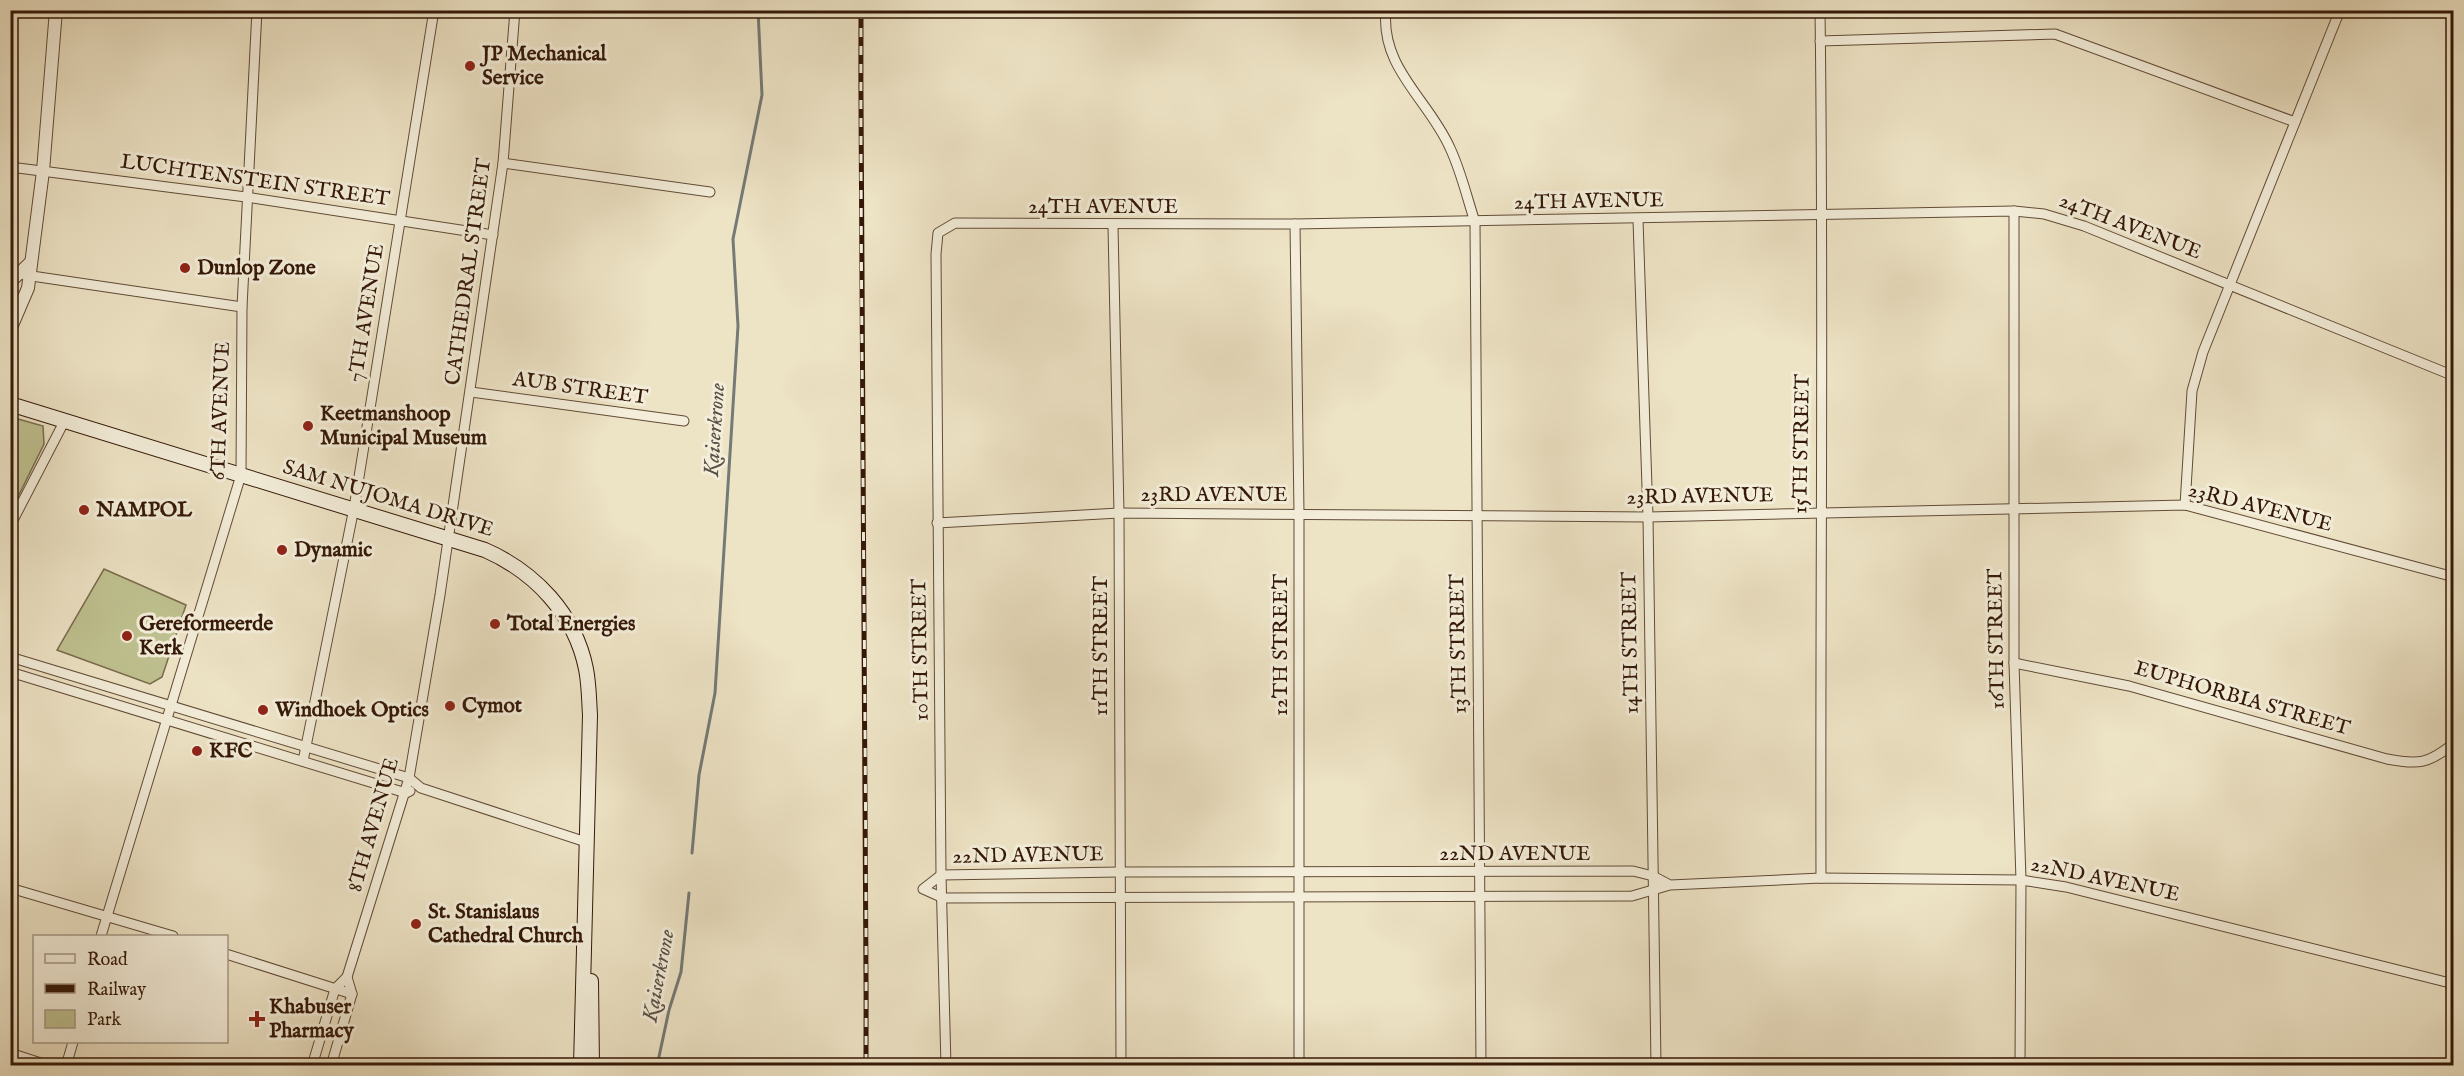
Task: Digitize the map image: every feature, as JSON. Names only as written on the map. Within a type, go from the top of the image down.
[{"type":"main road","name":"SAM NUJOMA DRIVE","points":[[10,404],[485,549],[522,570],[552,598],[569,622],[587,670],[590,715],[581,1065]]},
{"type":"main road","name":"SAM NUJOMA DRIVE","points":[[586,895],[589,916],[592,1065]]},
{"type":"street","points":[[10,330],[28,288],[22,273],[44,171],[56,10]]},
{"type":"street","name":"6TH AVENUE","points":[[101,935],[241,475],[242,307],[257,10]]},
{"type":"street","name":"7TH AVENUE","points":[[303,761],[354,508],[434,10]]},
{"type":"street","name":"CATHEDRAL STREET","points":[[448,538],[503,164],[515,10]]},
{"type":"street","name":"13TH STREET","points":[[1386,10],[1384,23],[1390,56],[1451,148],[1475,222],[1475,515],[1481,1065]]},
{"type":"street","name":"15TH STREET","points":[[1820,10],[1821,878]]},
{"type":"street","points":[[2185,504],[2192,391],[2203,352],[2340,10]]},
{"type":"street","points":[[1820,41],[2055,34],[2295,122]]},
{"type":"street","points":[[503,164],[711,192]]},
{"type":"street","name":"LUCHTENSTEIN STREET","points":[[10,167],[246,197],[493,235]]},
{"type":"street","name":"24TH AVENUE","points":[[938,233],[955,223],[1113,226],[1638,220],[2014,212],[2044,214],[2084,226],[2454,375]]},
{"type":"street","name":"16TH STREET","points":[[2014,212],[2014,663],[2021,880],[2020,1064]]},
{"type":"street","name":"14TH STREET","points":[[1638,220],[1647,517],[1656,1065]]},
{"type":"street","name":"12TH STREET","points":[[1294,224],[1299,513],[1299,1065]]},
{"type":"street","name":"11TH STREET","points":[[1113,226],[1119,513],[1120,1065]]},
{"type":"street","name":"10TH STREET","points":[[938,233],[936,254],[937,523],[941,875],[946,1065]]},
{"type":"street","points":[[22,273],[242,307]]},
{"type":"street","name":"AUB STREET","points":[[471,392],[684,421]]},
{"type":"street","points":[[10,526],[65,420]]},
{"type":"street","name":"23RD AVENUE","points":[[937,523],[1119,513],[1647,517],[2185,504],[2454,577]]},
{"type":"street","name":"8TH AVENUE","points":[[312,1065],[335,989],[347,977],[406,793],[448,538]]},
{"type":"street","points":[[10,657],[409,778],[421,788],[586,842]]},
{"type":"street","name":"EUPHORBIA STREET","points":[[2014,663],[2129,686],[2387,759],[2414,764],[2436,758],[2454,743]]},
{"type":"street","points":[[10,672],[406,793],[421,788]]},
{"type":"street","name":"22ND AVENUE","points":[[1670,885],[1653,876],[1633,871],[1299,871],[941,875],[923,889],[943,898],[1632,896],[1670,885],[1821,878],[2021,880],[2066,887],[2453,984]]},
{"type":"street","points":[[10,888],[170,935]]},
{"type":"street","points":[[228,955],[352,994]]},
{"type":"street","points":[[331,1065],[352,994],[347,977]]},
{"type":"street","points":[[66,1065],[72,1043]]},
{"type":"street","points":[[10,1053],[50,1065]]},
{"type":"street","points":[[1776,1065],[2032,1065]]},
{"type":"green space","points":[[11,417],[43,426],[44,444],[11,511]]},
{"type":"green space","points":[[104,569],[186,605],[162,677],[150,684],[57,650]]},
{"type":"waterway","name":"Kaiserkrone","points":[[692,853],[699,775],[715,693],[738,326],[733,239],[762,95],[758,10]]},
{"type":"waterway","name":"Kaiserkrone","points":[[657,1066],[669,1010],[681,972],[689,893]]},
{"type":"railway","points":[[861,10],[866,1066]]},
{"type":"place","name":"JP Mechanical Service","points":[[470,66]]},
{"type":"place","name":"Dunlop Zone","points":[[185,268]]},
{"type":"place","name":"Keetmanshoop Municipal Museum","points":[[308,426]]},
{"type":"place","name":"NAMPOL","points":[[84,510]]},
{"type":"place","name":"Dynamic","points":[[282,550]]},
{"type":"place","name":"Total Energies","points":[[495,624]]},
{"type":"place","name":"Gereformeerde Kerk","points":[[127,636]]},
{"type":"place","name":"Cymot","points":[[450,706]]},
{"type":"place","name":"Windhoek Optics","points":[[263,710]]},
{"type":"place","name":"KFC","points":[[197,751]]},
{"type":"place","name":"St. Stanislaus Cathedral Church","points":[[416,924]]},
{"type":"place","name":"Khabuser Pharmacy","points":[[257,1019]]}]
